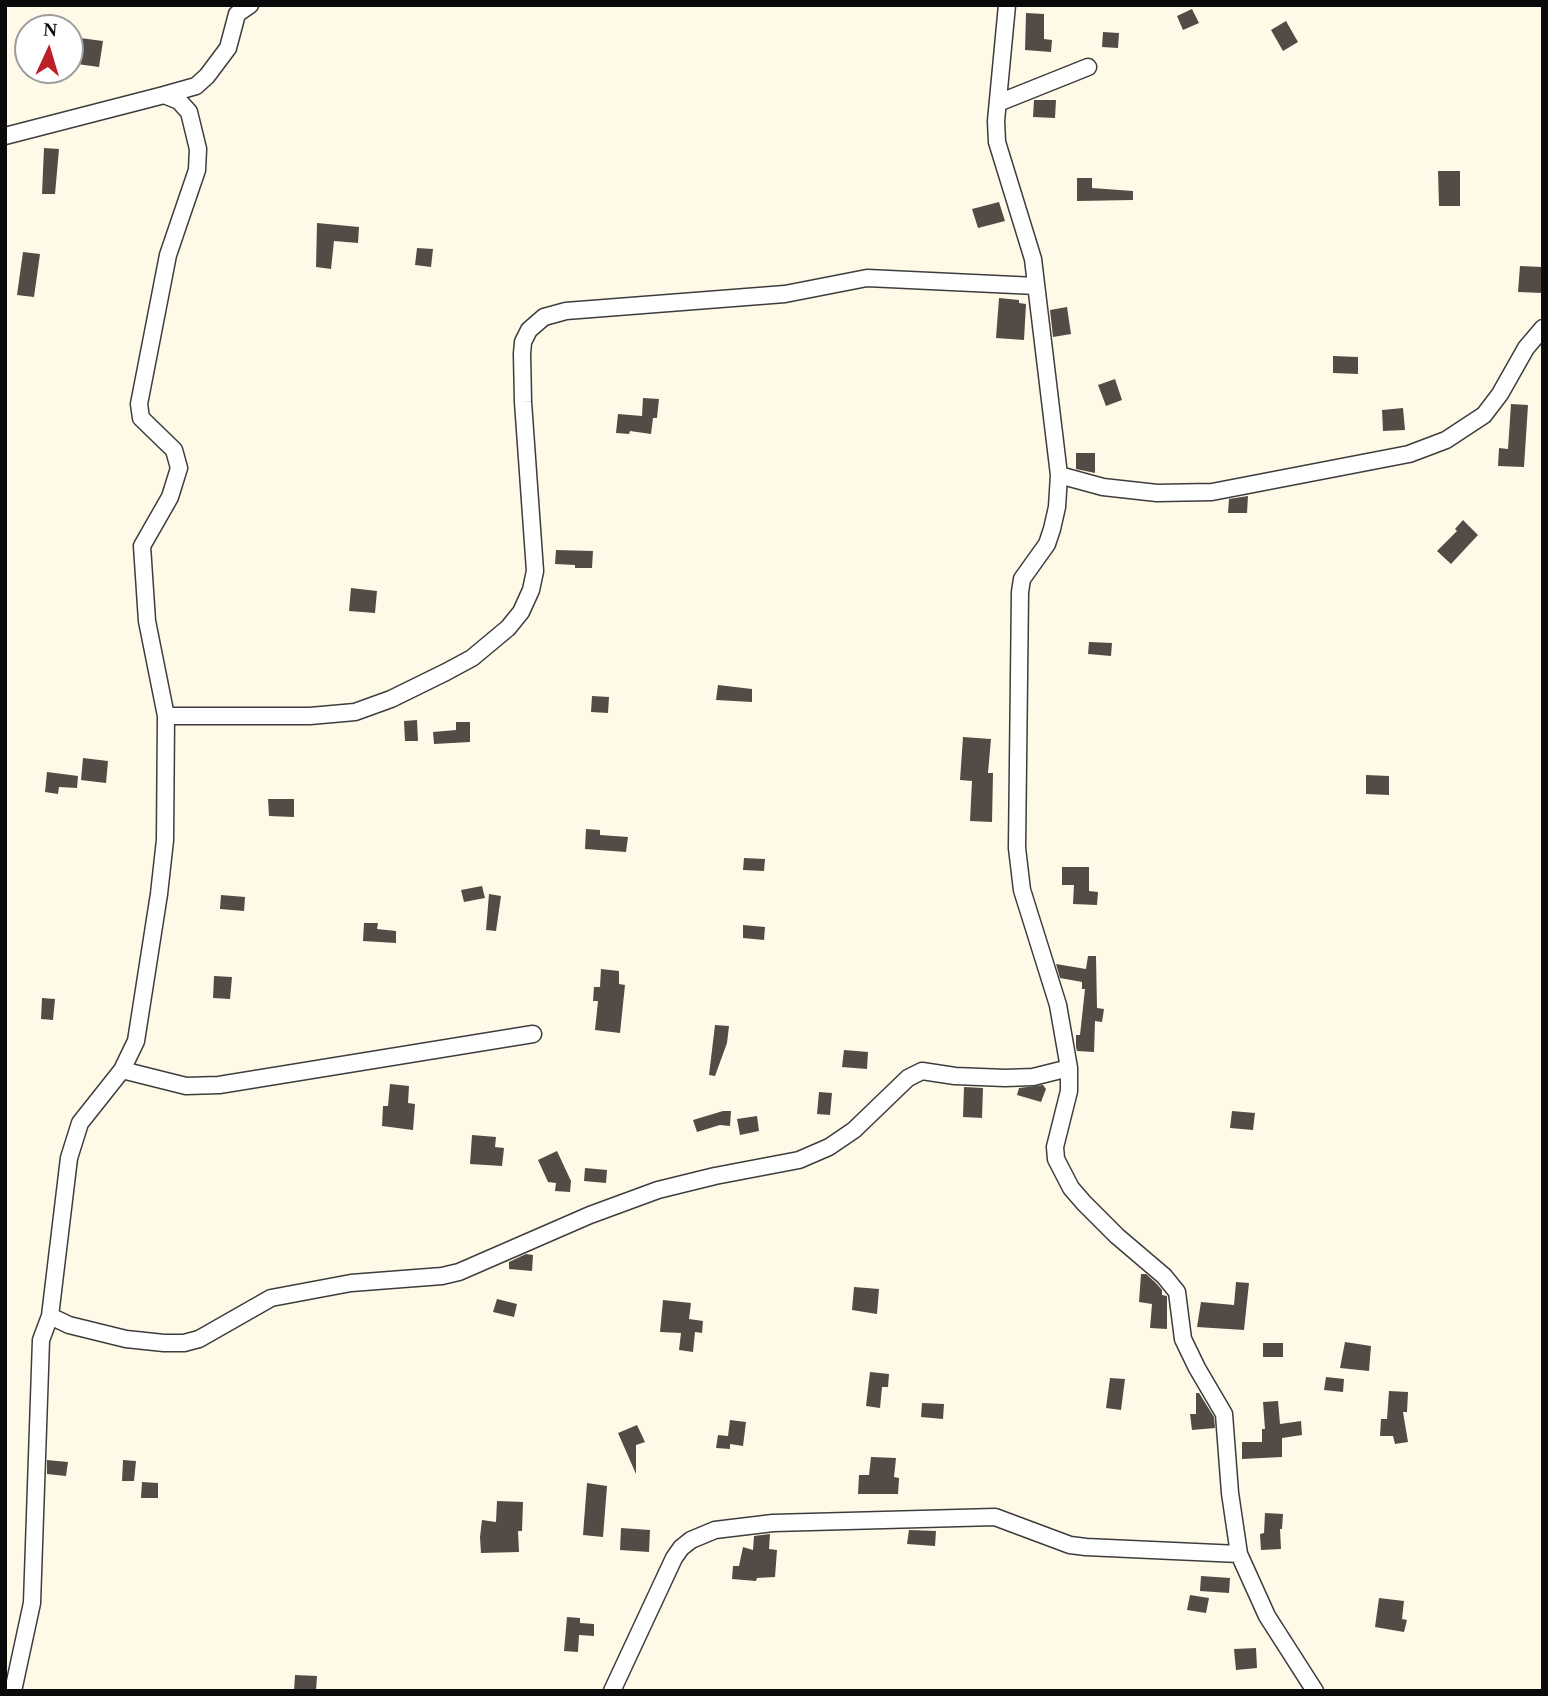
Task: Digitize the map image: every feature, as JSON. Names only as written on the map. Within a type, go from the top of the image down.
[{"type":"street","points":[[5,136],[196,86],[228,48],[237,14],[250,5]]},
{"type":"street","points":[[1007,5],[996,121],[997,142],[1031,246],[1059,475],[1057,507],[1052,529],[1047,544],[1022,579],[1020,592],[1017,848],[1022,890],[1058,1005],[1069,1068],[1069,1091],[1055,1147],[1056,1158],[1071,1188],[1084,1203],[1117,1236],[1164,1276],[1177,1292],[1187,1348],[1224,1414],[1230,1493],[1239,1554],[1267,1616],[1315,1691]]},
{"type":"street","points":[[998,103],[1088,67]]},
{"type":"street","points":[[13,1691],[32,1603],[37,1502],[39,1358],[41,1340],[50,1316],[65,1186],[74,1138],[89,1109],[122,1070],[131,1055],[141,1019],[165,840],[166,716],[147,621],[142,546],[170,497],[179,468],[174,450],[141,418],[139,404],[168,254],[197,170],[198,149],[189,112],[179,101],[164,95]]},
{"type":"street","points":[[166,716],[310,716],[355,712],[391,699],[446,673],[472,658],[508,628],[521,612],[531,590],[535,571],[522,354],[523,342],[529,330],[544,317],[566,312],[785,294],[867,278],[1036,286]]},
{"type":"street","points":[[1059,475],[1102,487],[1157,493],[1212,492],[1409,454],[1446,440],[1484,415],[1500,394],[1526,348],[1543,328]]},
{"type":"street","points":[[122,1070],[186,1086],[219,1085],[533,1034]]},
{"type":"street","points":[[50,1316],[69,1325],[126,1339],[184,1343],[199,1339],[271,1298],[351,1283],[442,1276],[459,1272],[590,1215],[658,1190],[715,1175],[800,1160],[829,1147],[853,1130],[908,1078],[922,1071],[977,1078],[1014,1078],[1033,1077],[1069,1068]]},
{"type":"street","points":[[612,1691],[665,1574],[681,1548],[702,1535],[734,1526],[833,1520],[995,1517],[1078,1546],[1239,1554]]},
{"type":"building","points":[[1192,9],[1199,23],[1183,30],[1177,16]]},
{"type":"building","points":[[1026,13],[1044,14],[1044,39],[1052,40],[1051,52],[1025,50]]},
{"type":"building","points":[[1286,21],[1298,42],[1283,51],[1271,30]]},
{"type":"building","points":[[1103,32],[1119,33],[1118,48],[1102,47]]},
{"type":"building","points":[[84,39],[103,41],[99,67],[84,65]]},
{"type":"building","points":[[1034,100],[1056,100],[1055,118],[1033,117]]},
{"type":"building","points":[[44,148],[59,149],[55,194],[42,194]]},
{"type":"building","points":[[1438,171],[1460,171],[1460,206],[1439,206]]},
{"type":"building","points":[[1077,178],[1092,178],[1092,188],[1133,191],[1133,200],[1077,201]]},
{"type":"building","points":[[999,202],[1005,221],[978,228],[972,209]]},
{"type":"building","points":[[317,223],[359,227],[358,243],[334,241],[331,269],[316,267]]},
{"type":"building","points":[[417,248],[433,249],[431,267],[415,265]]},
{"type":"building","points":[[23,252],[40,254],[34,297],[17,295]]},
{"type":"building","points":[[1520,266],[1543,267],[1543,293],[1518,292]]},
{"type":"building","points":[[999,298],[1019,300],[1019,303],[1026,304],[1024,340],[996,338]]},
{"type":"building","points":[[1067,307],[1071,334],[1053,337],[1050,310]]},
{"type":"building","points":[[1333,356],[1358,357],[1358,374],[1333,373]]},
{"type":"building","points":[[1115,379],[1122,400],[1106,406],[1098,385]]},
{"type":"building","points":[[643,398],[659,399],[657,418],[653,418],[651,434],[630,431],[629,434],[616,433],[618,414],[642,416]]},
{"type":"building","points":[[1511,404],[1528,405],[1524,467],[1498,466],[1499,448],[1508,449]]},
{"type":"building","points":[[1403,408],[1405,430],[1383,431],[1382,410]]},
{"type":"building","points":[[1076,453],[1095,453],[1095,473],[1076,469]]},
{"type":"building","points":[[1248,496],[1247,513],[1228,513],[1229,499]]},
{"type":"building","points":[[1463,520],[1478,535],[1451,564],[1437,551],[1457,531],[1455,529]]},
{"type":"building","points":[[556,550],[593,551],[592,568],[555,564]]},
{"type":"building","points":[[351,588],[377,591],[375,613],[349,611]]},
{"type":"building","points":[[1089,642],[1112,643],[1111,656],[1088,654]]},
{"type":"building","points":[[718,685],[752,689],[752,702],[716,700]]},
{"type":"building","points":[[592,696],[609,697],[608,713],[591,712]]},
{"type":"building","points":[[417,720],[418,741],[405,741],[404,721]]},
{"type":"building","points":[[456,722],[470,722],[470,742],[434,744],[433,732],[456,730]]},
{"type":"building","points":[[963,737],[991,739],[988,773],[993,773],[992,822],[970,821],[972,781],[960,780]]},
{"type":"building","points":[[83,758],[108,761],[106,783],[81,780]]},
{"type":"building","points":[[47,772],[78,776],[77,788],[59,787],[58,794],[45,792]]},
{"type":"building","points":[[1366,775],[1389,776],[1389,795],[1366,794]]},
{"type":"building","points":[[268,799],[294,799],[294,817],[269,816]]},
{"type":"building","points":[[586,829],[600,830],[600,835],[628,837],[626,852],[585,849]]},
{"type":"building","points":[[744,858],[765,859],[764,871],[743,870]]},
{"type":"building","points":[[1062,867],[1089,867],[1089,891],[1098,892],[1097,905],[1073,904],[1074,885],[1062,885]]},
{"type":"building","points":[[482,886],[485,898],[464,902],[461,890]]},
{"type":"building","points":[[489,894],[501,896],[496,931],[486,930]]},
{"type":"building","points":[[221,895],[245,897],[244,911],[220,909]]},
{"type":"building","points":[[364,923],[378,923],[377,929],[396,931],[396,943],[363,941]]},
{"type":"building","points":[[743,925],[765,927],[764,940],[743,938]]},
{"type":"building","points":[[1088,956],[1096,956],[1097,1008],[1104,1009],[1102,1022],[1095,1021],[1094,1052],[1077,1051],[1076,1047],[1076,1035],[1080,1035],[1085,989],[1082,989],[1082,982],[1060,978],[1056,964],[1086,969]]},
{"type":"building","points":[[601,969],[619,971],[619,984],[625,985],[620,1033],[595,1030],[598,1001],[593,1001],[594,987],[600,987]]},
{"type":"building","points":[[214,976],[232,977],[230,999],[213,998]]},
{"type":"building","points":[[42,998],[55,999],[53,1020],[41,1019]]},
{"type":"building","points":[[715,1025],[729,1026],[727,1043],[715,1076],[709,1075]]},
{"type":"building","points":[[844,1050],[868,1052],[867,1069],[842,1067]]},
{"type":"building","points":[[390,1084],[409,1086],[408,1103],[415,1104],[413,1130],[382,1126],[383,1106],[388,1106]]},
{"type":"building","points":[[1043,1085],[1046,1089],[1041,1102],[1017,1095],[1019,1088]]},
{"type":"building","points":[[964,1087],[983,1088],[982,1118],[963,1117]]},
{"type":"building","points":[[819,1092],[832,1093],[830,1115],[817,1114]]},
{"type":"building","points":[[731,1111],[730,1126],[720,1125],[697,1132],[693,1120]]},
{"type":"building","points":[[1232,1111],[1255,1113],[1253,1130],[1230,1128]]},
{"type":"building","points":[[757,1116],[759,1131],[740,1135],[737,1119]]},
{"type":"building","points":[[472,1135],[496,1137],[495,1147],[504,1148],[502,1166],[470,1164]]},
{"type":"building","points":[[557,1151],[571,1181],[570,1192],[555,1191],[556,1183],[548,1182],[538,1160]]},
{"type":"building","points":[[585,1168],[607,1170],[606,1183],[584,1181]]},
{"type":"building","points":[[526,1254],[533,1255],[532,1271],[509,1269],[509,1262]]},
{"type":"building","points":[[1141,1274],[1146,1274],[1162,1290],[1162,1295],[1167,1296],[1167,1329],[1150,1328],[1152,1304],[1139,1302]]},
{"type":"building","points":[[1236,1282],[1249,1283],[1244,1330],[1197,1327],[1201,1302],[1234,1305]]},
{"type":"building","points":[[854,1287],[879,1289],[877,1314],[852,1310]]},
{"type":"building","points":[[497,1299],[517,1304],[514,1317],[493,1312]]},
{"type":"building","points":[[663,1300],[691,1303],[689,1319],[703,1321],[702,1333],[695,1332],[693,1352],[679,1350],[681,1333],[660,1332]]},
{"type":"building","points":[[1345,1342],[1371,1346],[1369,1371],[1340,1368]]},
{"type":"building","points":[[1263,1343],[1283,1343],[1283,1357],[1263,1357]]},
{"type":"building","points":[[870,1372],[889,1374],[888,1387],[882,1387],[880,1408],[866,1406]]},
{"type":"building","points":[[1326,1377],[1344,1379],[1343,1392],[1324,1390]]},
{"type":"building","points":[[1110,1378],[1125,1379],[1121,1410],[1106,1408]]},
{"type":"building","points":[[1389,1391],[1408,1392],[1407,1412],[1403,1412],[1408,1442],[1395,1444],[1393,1436],[1380,1436],[1381,1419],[1387,1419]]},
{"type":"building","points":[[1196,1393],[1199,1393],[1214,1417],[1215,1428],[1192,1430],[1190,1414],[1196,1414]]},
{"type":"building","points":[[1278,1401],[1280,1424],[1301,1421],[1302,1435],[1282,1438],[1282,1457],[1242,1459],[1242,1442],[1262,1442],[1262,1429],[1265,1429],[1263,1402]]},
{"type":"building","points":[[922,1403],[944,1404],[943,1419],[921,1417]]},
{"type":"building","points":[[730,1420],[746,1422],[743,1446],[730,1444],[730,1449],[716,1448],[718,1435],[728,1436]]},
{"type":"building","points":[[637,1425],[645,1442],[636,1445],[636,1474],[618,1433]]},
{"type":"building","points":[[871,1457],[896,1458],[894,1477],[899,1478],[898,1494],[858,1494],[859,1475],[869,1475]]},
{"type":"building","points":[[47,1460],[68,1462],[66,1476],[47,1474]]},
{"type":"building","points":[[123,1460],[136,1461],[134,1481],[122,1481]]},
{"type":"building","points":[[142,1482],[158,1483],[158,1498],[141,1498]]},
{"type":"building","points":[[587,1483],[607,1486],[603,1537],[583,1535]]},
{"type":"building","points":[[497,1501],[523,1502],[522,1531],[518,1531],[519,1552],[481,1553],[482,1520],[496,1522]]},
{"type":"building","points":[[1265,1513],[1283,1514],[1280,1529],[1281,1549],[1261,1550],[1260,1534],[1264,1533]]},
{"type":"building","points":[[621,1528],[650,1530],[649,1552],[620,1550]]},
{"type":"building","points":[[909,1530],[936,1531],[935,1546],[907,1544]]},
{"type":"building","points":[[770,1534],[769,1549],[777,1550],[775,1577],[757,1578],[756,1581],[732,1579],[733,1566],[739,1566],[743,1547],[753,1550],[754,1536]]},
{"type":"building","points":[[1201,1576],[1230,1578],[1229,1593],[1200,1591]]},
{"type":"building","points":[[1190,1595],[1209,1598],[1206,1613],[1187,1610]]},
{"type":"building","points":[[1379,1598],[1404,1601],[1402,1619],[1407,1620],[1404,1632],[1375,1627]]},
{"type":"building","points":[[567,1617],[580,1618],[580,1623],[594,1624],[594,1636],[579,1635],[578,1652],[564,1651]]},
{"type":"building","points":[[1256,1648],[1257,1668],[1236,1670],[1234,1649]]},
{"type":"building","points":[[295,1675],[317,1676],[316,1691],[294,1691]]}]
